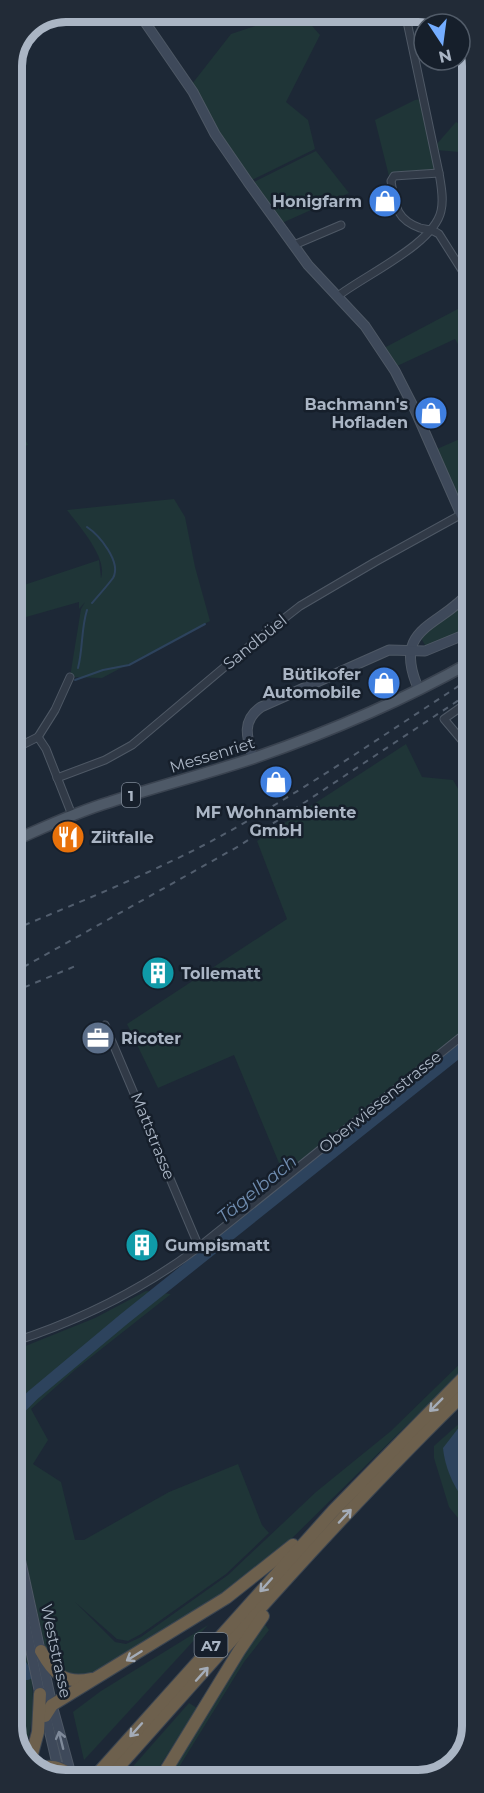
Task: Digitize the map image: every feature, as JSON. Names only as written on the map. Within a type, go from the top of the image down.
[{"type":"highway","name":"A7","points":[[100,1770],[333,1510],[462,1379]]},
{"type":"highway","name":"A7","points":[[116,1770],[305,1559],[462,1396]]},
{"type":"highway","name":"A7","points":[[49,1710],[238,1589],[333,1510]]},
{"type":"highway","name":"A7","points":[[166,1770],[239,1651],[305,1559]]},
{"type":"highway","name":"A7","points":[[42,1651],[51,1668],[59,1675],[69,1679],[84,1680],[106,1673]]},
{"type":"highway","points":[[32,1753],[38,1732],[40,1694]]},
{"type":"highway","points":[[47,1766],[58,1767],[60,1770]]},
{"type":"main road","name":"1","points":[[419,690],[462,667]]},
{"type":"main road","name":"Messenriet","points":[[22,837],[72,815],[253,758],[323,733],[419,690]]},
{"type":"street","points":[[145,22],[193,92],[215,134],[294,245],[327,286],[365,326],[394,371],[415,410],[461,514]]},
{"type":"street","points":[[338,296],[425,238],[441,210],[439,173],[407,23]]},
{"type":"street","points":[[439,173],[394,176],[391,181],[396,208],[403,219],[422,228],[432,229],[439,234],[462,270]]},
{"type":"street","points":[[294,245],[341,225]]},
{"type":"street","name":"Sandbüel","points":[[57,778],[105,760],[132,746],[267,631],[300,606],[461,514]]},
{"type":"street","points":[[419,690],[411,672],[411,651],[414,640],[424,628],[462,597]]},
{"type":"street","points":[[253,758],[246,733],[247,724],[255,711],[389,650],[397,648],[411,651],[430,649],[462,636]]},
{"type":"street","points":[[22,745],[38,737],[55,710],[70,677]]},
{"type":"street","points":[[462,706],[444,719],[462,740]]},
{"type":"street","points":[[38,737],[46,749],[72,815]]},
{"type":"street","name":"Mattstrasse","points":[[105,1024],[199,1247]]},
{"type":"street","name":"Oberwiesenstrasse","points":[[22,1339],[109,1304],[150,1282],[199,1247],[462,1036]]},
{"type":"street","name":"Weststrasse","points":[[22,1565],[42,1651],[58,1767]]},
{"type":"street","name":"Weststrasse","points":[[22,1606],[40,1694],[49,1710],[66,1770]]},
{"type":"green space","points":[[265,23],[309,23],[320,35],[286,102],[308,120],[315,149],[248,182],[215,134],[192,84],[231,34]]},
{"type":"green space","points":[[421,99],[437,172],[389,176],[375,120]]},
{"type":"green space","points":[[456,122],[462,125],[462,152],[436,150],[436,145]]},
{"type":"green space","points":[[316,151],[349,193],[282,223],[252,183]]},
{"type":"green space","points":[[462,307],[462,351],[455,339],[395,367],[384,348]]},
{"type":"green space","points":[[22,433],[28,445],[22,447]]},
{"type":"green space","points":[[462,438],[462,509],[437,449]]},
{"type":"green space","points":[[174,499],[185,517],[195,567],[210,621],[102,678],[70,677],[81,609],[85,602],[79,609],[79,602],[22,618],[22,586],[99,560],[101,578],[102,570],[100,561],[96,552],[67,510]]},
{"type":"green space","points":[[462,602],[462,631],[431,645],[425,645],[422,640],[423,634]]},
{"type":"green space","points":[[406,744],[422,777],[453,780],[462,796],[462,1032],[284,1175],[234,1055],[158,1088],[127,1024],[287,919],[257,841]]},
{"type":"green space","points":[[146,1291],[171,1294],[76,1369],[31,1409],[48,1440],[33,1464],[61,1482],[75,1540],[84,1540],[169,1492],[238,1464],[262,1525],[269,1533],[226,1574],[128,1641],[117,1639],[75,1602],[115,1642],[126,1644],[141,1637],[228,1575],[316,1492],[391,1431],[462,1362],[462,1371],[274,1556],[236,1587],[94,1674],[78,1677],[60,1672],[46,1651],[22,1544],[22,1347],[95,1318]]},
{"type":"green space","points":[[462,1421],[462,1519],[458,1518],[449,1507],[434,1458],[434,1446]]},
{"type":"green space","points":[[264,1623],[269,1630],[244,1662],[177,1770],[171,1770]]},
{"type":"green space","points":[[208,1625],[84,1760],[73,1712],[101,1691]]},
{"type":"green space","points":[[22,1626],[33,1692],[26,1744],[22,1727]]},
{"type":"green space","points":[[189,1703],[197,1708],[157,1770],[130,1770]]},
{"type":"water","points":[[462,1424],[462,1497],[452,1481],[443,1448]]},
{"type":"waterway","points":[[87,527],[108,550],[115,572],[113,578],[92,603]]},
{"type":"waterway","points":[[78,668],[87,610]]},
{"type":"waterway","points":[[75,680],[103,670],[129,665],[205,624]]},
{"type":"waterway","name":"Tägelbach","points":[[22,1406],[124,1319],[462,1049]]},
{"type":"waterway","name":"Tägelbach","points":[[22,1667],[27,1674]]},
{"type":"railway","points":[[22,926],[157,868],[239,826],[462,684]]},
{"type":"railway","points":[[22,968],[239,846],[462,698]]},
{"type":"railway","points":[[22,988],[78,965]]},
{"type":"place","name":"Honigfarm","points":[[385,201]]},
{"type":"place","name":"Bachmann's Hofladen","points":[[431,413]]},
{"type":"place","name":"Bütikofer Automobile","points":[[384,683]]},
{"type":"place","name":"MF Wohnambiente GmbH","points":[[276,782]]},
{"type":"place","name":"Ziitfalle","points":[[68,837]]},
{"type":"place","name":"Tollematt","points":[[158,973]]},
{"type":"place","name":"Ricoter","points":[[98,1038]]},
{"type":"place","name":"Gumpismatt","points":[[142,1245]]}]
